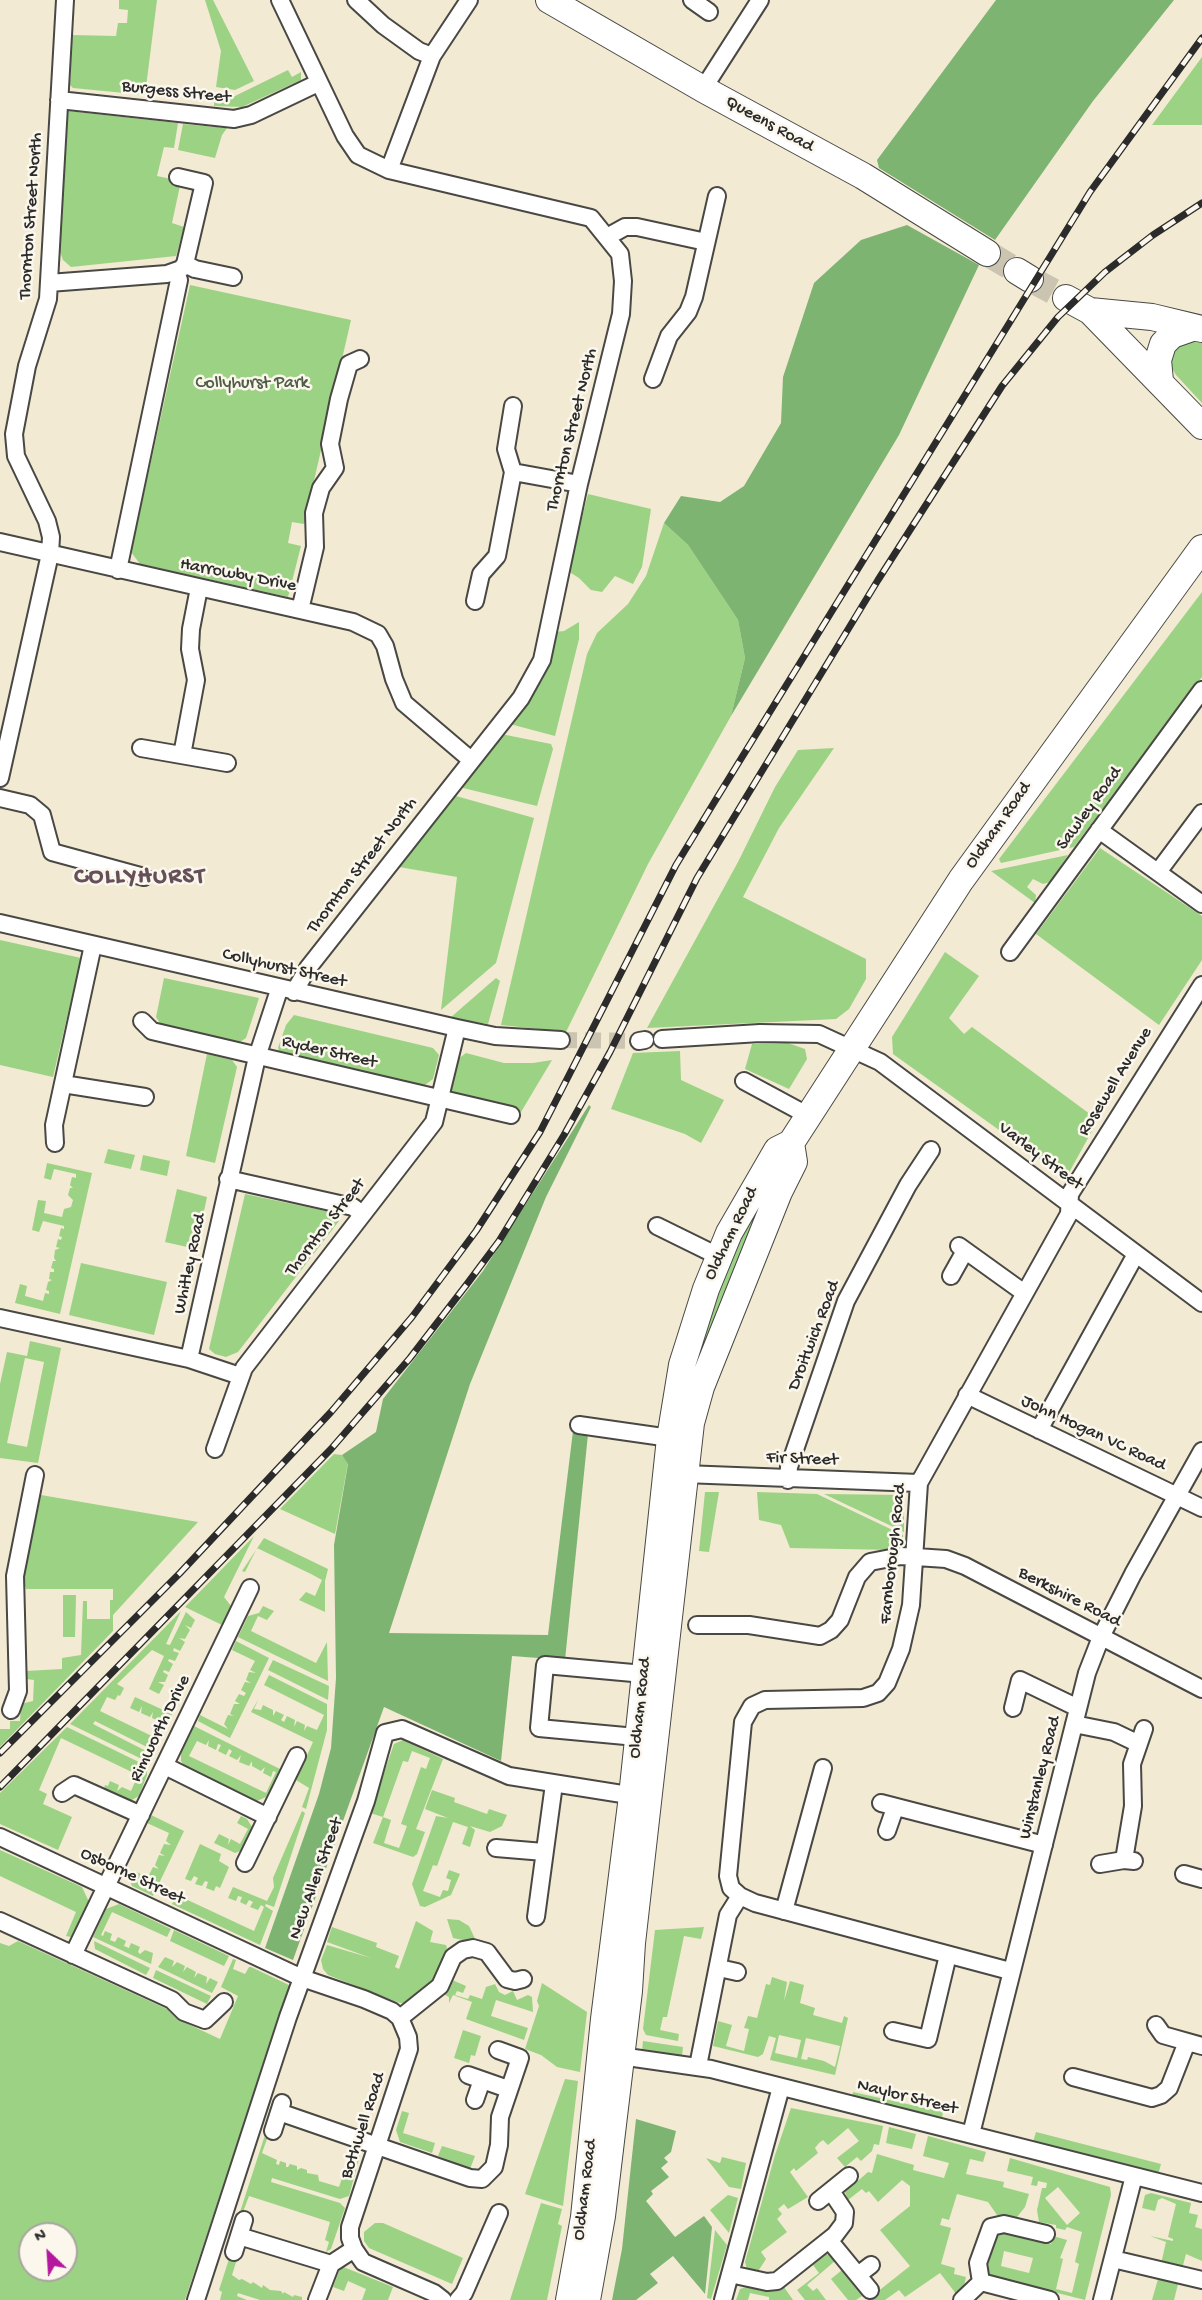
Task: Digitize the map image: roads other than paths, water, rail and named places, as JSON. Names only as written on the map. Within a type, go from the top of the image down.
[{"type":"highway","name":"Queens Road","points":[[549,0],[703,89],[863,176],[987,253]]},
{"type":"highway","points":[[1066,298],[1090,311],[1202,426]]},
{"type":"highway","points":[[1090,311],[1152,317],[1197,329]]},
{"type":"highway","points":[[1160,381],[1158,360],[1163,344],[1172,335],[1197,329]]},
{"type":"highway","name":"Oldham Road","points":[[647,1738],[644,1674],[670,1438],[682,1365],[718,1256],[777,1149],[791,1143],[960,880],[1202,548]]},
{"type":"highway","name":"Oldham Road","points":[[569,2300],[611,2055],[647,1738],[684,1474],[699,1394],[779,1192],[794,1162],[791,1143]]},
{"type":"highway","name":"Oldham Road","points":[[587,2300],[602,2216],[611,2055]]},
{"type":"street","name":"Thornton Street North","points":[[0,778],[50,554],[51,537],[47,521],[16,456],[14,434],[27,366],[48,299],[65,0]]},
{"type":"street","name":"Thornton Street North","points":[[280,0],[318,83],[345,136],[358,155],[389,170],[591,218],[620,254],[623,281],[621,314],[579,484],[542,660],[521,698],[308,968],[287,991]]},
{"type":"street","points":[[356,0],[383,25],[419,51],[432,56]]},
{"type":"street","points":[[389,170],[432,56],[469,0]]},
{"type":"street","points":[[692,0],[709,12]]},
{"type":"street","points":[[703,89],[760,0]]},
{"type":"street","name":"Burgess Street","points":[[59,100],[234,119],[251,115],[318,83]]},
{"type":"street","points":[[118,570],[181,268],[204,183],[178,177]]},
{"type":"street","points":[[652,379],[669,336],[688,312],[694,297],[717,196]]},
{"type":"street","points":[[607,237],[625,227],[637,227],[706,242]]},
{"type":"street","points":[[49,283],[181,268],[233,277]]},
{"type":"street","name":"Harrowby Drive","points":[[0,542],[300,610],[316,539],[314,513],[321,488],[335,468],[330,444],[339,399],[349,364],[360,359]]},
{"type":"street","points":[[475,600],[480,574],[497,556],[513,472],[506,449],[513,406]]},
{"type":"street","points":[[513,472],[579,484]]},
{"type":"street","points":[[182,755],[196,680],[190,649],[190,629],[199,588]]},
{"type":"street","points":[[300,610],[353,622],[378,634],[386,646],[394,679],[404,703],[419,719],[471,760]]},
{"type":"street","name":"Sawley Road","points":[[1010,952],[1202,690]]},
{"type":"street","points":[[141,748],[227,763]]},
{"type":"street","points":[[0,798],[30,806],[42,815],[52,852],[144,877]]},
{"type":"street","points":[[1158,872],[1202,813]]},
{"type":"street","points":[[1099,830],[1202,904]]},
{"type":"street","name":"Collyhurst Street","points":[[0,923],[287,991],[495,1036],[561,1040]]},
{"type":"street","points":[[54,1143],[54,1125],[93,945]]},
{"type":"street","name":"Rosewell Avenue","points":[[1068,1203],[1070,1194],[1202,984]]},
{"type":"street","name":"Whitley Road","points":[[189,1359],[257,1057],[287,991]]},
{"type":"street","name":"Ryder Street","points":[[142,1021],[152,1031],[511,1115]]},
{"type":"street","name":"Thornton Street","points":[[215,1449],[240,1377],[329,1254],[434,1122],[457,1028]]},
{"type":"street","points":[[649,1040],[809,1033],[819,1034],[850,1049]]},
{"type":"street","name":"Varley Street","points":[[850,1049],[887,1066],[1202,1303]]},
{"type":"street","points":[[744,1081],[807,1115]]},
{"type":"street","points":[[63,1084],[145,1097]]},
{"type":"street","name":"Droitwich Road","points":[[788,1480],[789,1467],[846,1301],[908,1185],[931,1150]]},
{"type":"street","points":[[228,1179],[353,1207],[362,1214]]},
{"type":"street","name":"Farnborough Road","points":[[740,1896],[731,1888],[728,1876],[745,1716],[752,1706],[765,1700],[863,1698],[883,1688],[894,1670],[904,1638],[914,1586],[919,1483],[1023,1292],[1069,1214],[1068,1203]]},
{"type":"street","points":[[657,1226],[718,1256]]},
{"type":"street","points":[[951,1276],[962,1249],[1023,1292]]},
{"type":"street","points":[[1039,1430],[1136,1254]]},
{"type":"street","points":[[0,1318],[189,1359],[240,1377]]},
{"type":"street","name":"John Hogan VC Road","points":[[967,1395],[1202,1508]]},
{"type":"street","points":[[579,1425],[670,1438]]},
{"type":"street","name":"Winstanley Road","points":[[970,2134],[1087,1673],[1101,1637],[1202,1451]]},
{"type":"street","name":"Fir Street","points":[[684,1474],[788,1480],[919,1483]]},
{"type":"street","points":[[11,1710],[18,1691],[18,1601],[8,1586],[35,1475]]},
{"type":"street","name":"Berkshire Road","points":[[697,1625],[749,1625],[820,1636],[831,1630],[840,1620],[864,1566],[887,1557],[953,1561],[1202,1689]]},
{"type":"street","name":"Rimworth Drive","points":[[73,1955],[250,1588]]},
{"type":"street","points":[[644,1674],[545,1665],[539,1728],[647,1738]]},
{"type":"street","points":[[1013,1708],[1020,1680],[1076,1716],[1114,1731],[1141,1736],[1132,1764],[1133,1813],[1130,1861],[1100,1864]]},
{"type":"street","name":"New Allen Street","points":[[196,2300],[302,1978],[366,1801],[385,1733],[402,1730],[500,1774],[640,1797]]},
{"type":"street","points":[[245,1863],[297,1756]]},
{"type":"street","points":[[165,1766],[268,1817]]},
{"type":"street","points":[[784,1911],[822,1768]]},
{"type":"street","points":[[536,1917],[554,1784]]},
{"type":"street","points":[[62,1793],[74,1785],[141,1815]]},
{"type":"street","points":[[887,1831],[888,1806],[1044,1845]]},
{"type":"street","name":"Osborne Street","points":[[0,1837],[106,1885],[244,1960],[302,1978]]},
{"type":"street","points":[[496,1848],[544,1852]]},
{"type":"street","points":[[1184,1874],[1202,1879]]},
{"type":"street","points":[[698,2066],[728,1915],[740,1896],[784,1911],[1010,1971]]},
{"type":"street","points":[[0,1921],[172,2000],[184,2012],[205,2020],[224,2002]]},
{"type":"street","points":[[302,1978],[364,1998],[392,2011],[400,2018],[440,1986],[453,1957],[463,1950],[473,1948],[487,1952],[507,1979],[515,1981],[523,1979]]},
{"type":"street","points":[[893,2031],[928,2039],[948,1955]]},
{"type":"street","points":[[719,1968],[737,1972]]},
{"type":"street","name":"Bothwell Road","points":[[354,2249],[350,2227],[409,2049],[408,2037],[400,2018]]},
{"type":"street","points":[[1073,2077],[1152,2097],[1161,2095],[1169,2088],[1195,2044],[1163,2035],[1156,2025]]},
{"type":"street","points":[[273,2130],[281,2107],[470,2178],[482,2179],[494,2167],[500,2145],[500,2117],[520,2058],[498,2050]]},
{"type":"street","name":"Naylor Street","points":[[611,2055],[698,2066],[1202,2193]]},
{"type":"street","points":[[475,2100],[478,2075],[508,2089]]},
{"type":"street","points":[[723,2300],[782,2087]]},
{"type":"street","points":[[730,2274],[767,2282],[777,2281],[829,2240],[840,2230],[845,2217],[843,2207],[824,2196],[849,2176]]},
{"type":"street","points":[[1102,2300],[1134,2176]]},
{"type":"street","points":[[458,2300],[464,2293],[478,2247],[499,2213]]},
{"type":"street","points":[[981,2282],[978,2263],[991,2227],[1028,2222],[1046,2234]]},
{"type":"street","points":[[234,2252],[242,2228],[331,2264]]},
{"type":"street","points":[[829,2240],[865,2270],[870,2290]]},
{"type":"street","points":[[317,2300],[331,2264],[354,2249],[363,2262],[443,2300]]},
{"type":"street","points":[[1113,2259],[1202,2280]]},
{"type":"street","points":[[962,2300],[981,2282]]},
{"type":"street","points":[[981,2282],[1050,2300]]},
{"type":"tunnel","points":[[987,253],[1017,271]]},
{"type":"tunnel","points":[[1030,279],[1066,298]]},
{"type":"tunnel","points":[[561,1040],[639,1041]]},
{"type":"railway","points":[[0,1753],[180,1573],[331,1412],[412,1317],[476,1231],[540,1132],[676,865],[1090,192],[1202,38]]},
{"type":"railway","points":[[0,1787],[331,1449],[410,1358],[467,1284],[499,1241],[564,1135],[610,1052],[697,878],[878,580],[1002,386],[1058,317],[1105,272],[1153,235],[1202,203]]},
{"type":"district","name":"COLLYHURST","points":[[140,878]]},
{"type":"park label","name":"Collyhurst Park","points":[[252,384]]}]
